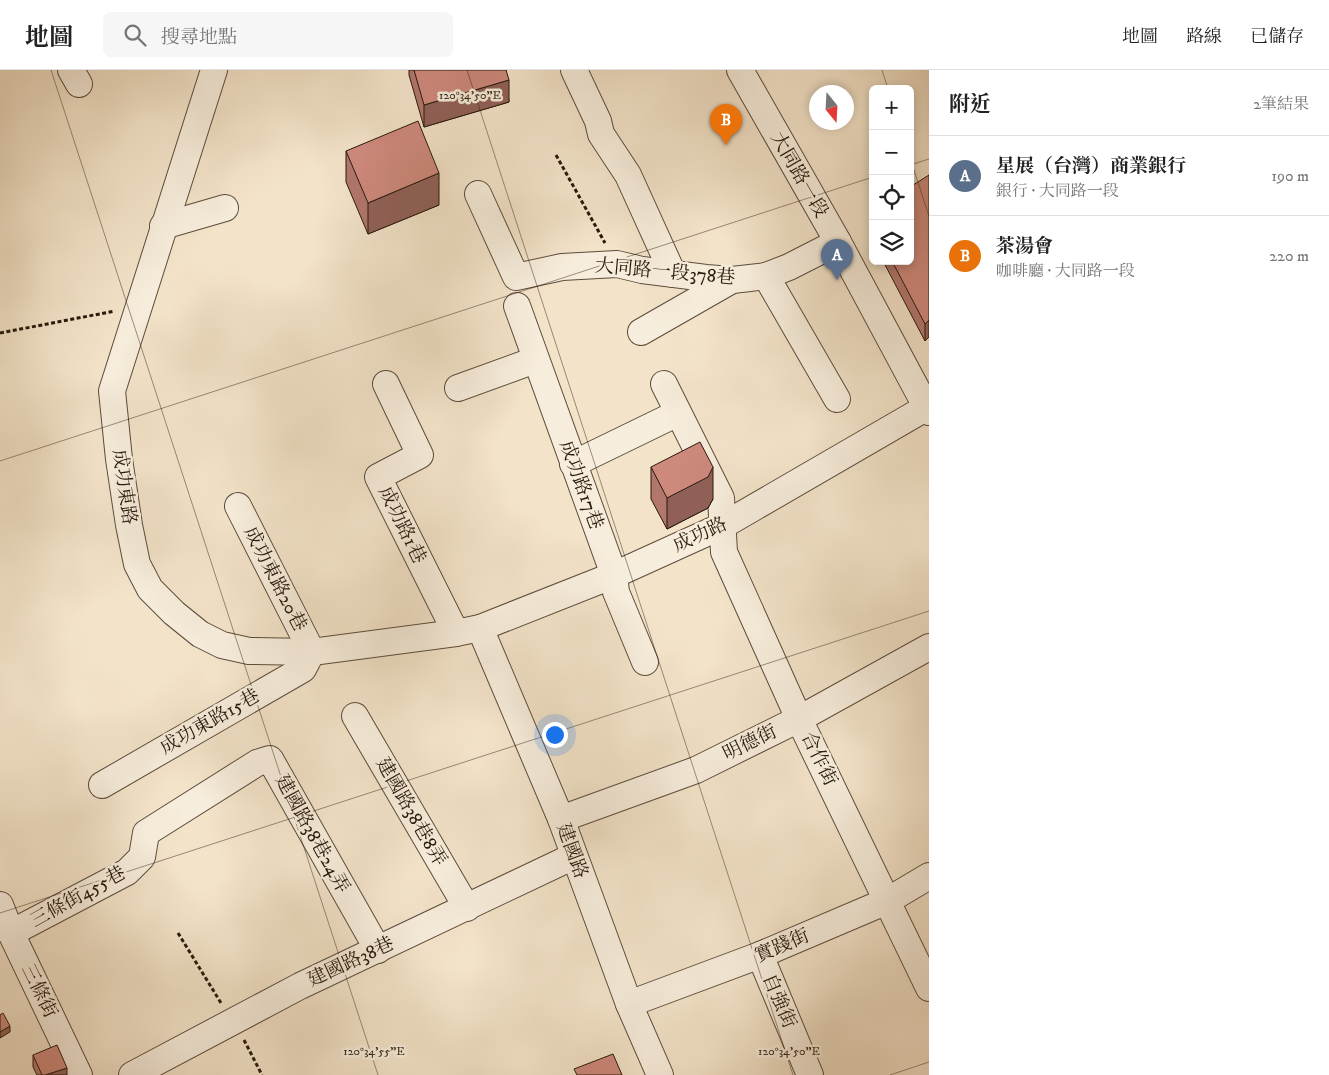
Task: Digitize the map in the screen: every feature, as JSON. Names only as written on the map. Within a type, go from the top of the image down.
[{"type":"street","name":"成功東路","points":[[214,70],[112,391],[119,459],[137,564],[150,589],[174,613],[200,634],[222,645],[249,651],[312,652],[468,631]]},
{"type":"street","points":[[574,70],[598,121],[601,134],[628,175],[673,274]]},
{"type":"street","name":"大同路一段","points":[[740,70],[838,242],[928,408]]},
{"type":"street","name":"大同路一段378巷","points":[[478,194],[516,277],[562,267],[617,264],[642,270],[732,280],[766,276],[790,267],[838,242]]},
{"type":"street","points":[[163,226],[225,208]]},
{"type":"street","points":[[766,276],[837,399]]},
{"type":"street","points":[[641,332],[732,280]]},
{"type":"street","name":"成功路17巷","points":[[517,306],[614,575],[616,592],[645,662]]},
{"type":"street","points":[[458,388],[535,360]]},
{"type":"street","name":"成功路1巷","points":[[386,384],[420,455],[378,477],[468,631]]},
{"type":"street","name":"合作街","points":[[664,384],[721,498],[724,552],[800,719],[929,988]]},
{"type":"street","name":"成功路","points":[[468,631],[614,575],[722,526],[928,408]]},
{"type":"street","points":[[573,464],[678,413]]},
{"type":"street","name":"成功東路20巷","points":[[238,506],[312,652]]},
{"type":"street","name":"建國路","points":[[468,631],[561,819],[629,1004],[660,1075]]},
{"type":"street","name":"明德街","points":[[561,819],[696,770],[800,719],[929,647]]},
{"type":"street","name":"成功東路15巷","points":[[102,785],[302,669],[312,652]]},
{"type":"street","name":"建國路38巷8弄","points":[[355,716],[467,908]]},
{"type":"street","name":"建國路38巷24弄","points":[[142,857],[146,833],[257,764],[270,759],[378,950]]},
{"type":"street","name":"建國路38巷","points":[[132,1075],[300,986],[574,856]]},
{"type":"street","name":"三條街455巷","points":[[11,933],[127,872],[142,857]]},
{"type":"street","name":"實踐街","points":[[629,1004],[760,955],[887,901],[929,876]]},
{"type":"street","name":"三條街","points":[[0,905],[11,933],[79,1075]]},
{"type":"street","name":"自強街","points":[[760,955],[810,1075]]},
{"type":"path","points":[[556,155],[617,264]]},
{"type":"path","points":[[0,333],[138,306]]},
{"type":"path","points":[[178,933],[233,1022],[262,1075]]},
{"type":"building","points":[[414,70],[506,70],[509,80],[424,105]]},
{"type":"building","points":[[418,121],[439,173],[368,203],[346,151]]},
{"type":"building","points":[[929,175],[929,320],[925,324],[894,265],[914,265],[914,184]]},
{"type":"building","points":[[700,442],[713,467],[708,477],[667,498],[651,467]]},
{"type":"building","points":[[3,1013],[10,1026],[0,1032],[0,1015]]},
{"type":"building","points":[[57,1045],[67,1068],[42,1075],[33,1055]]},
{"type":"building","points":[[613,1054],[622,1075],[577,1075],[574,1069]]},
{"type":"place","name":"茶湯會","points":[[726,145]]},
{"type":"place","name":"星展（台灣）商業銀行","points":[[837,280]]}]
